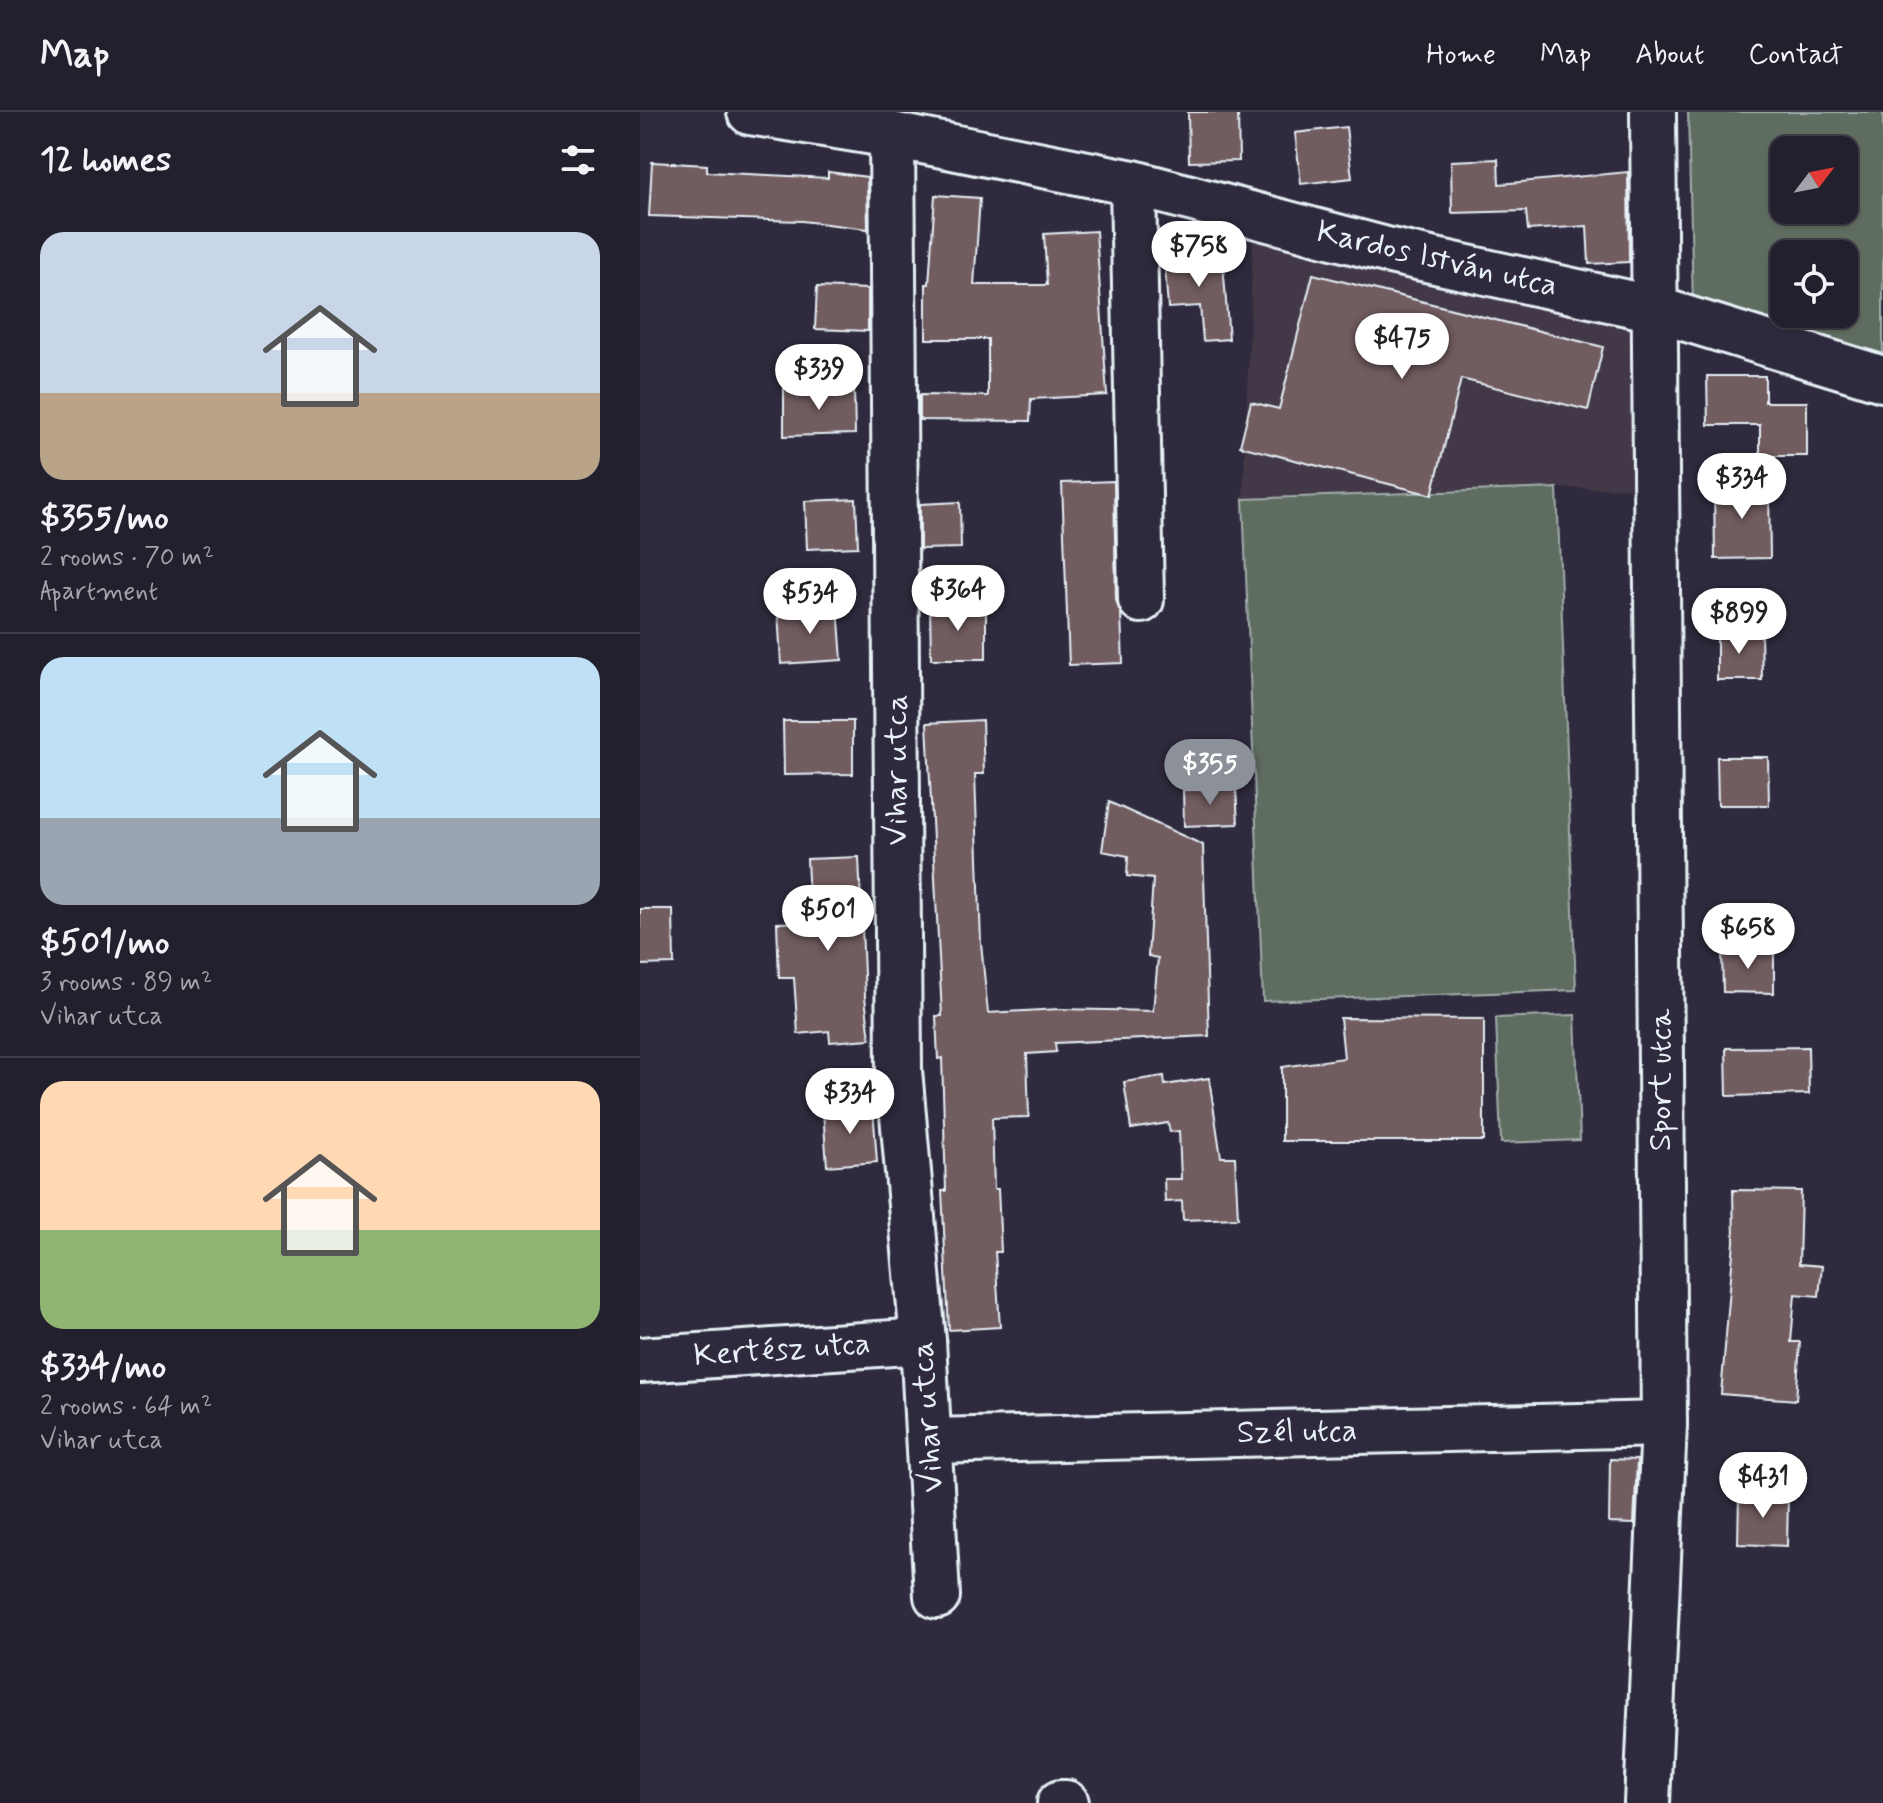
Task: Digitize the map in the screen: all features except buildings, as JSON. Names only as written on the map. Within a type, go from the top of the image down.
[{"type":"street","name":"Kardos István utca","points":[[750,112],[892,135],[1133,183],[1390,251],[1655,309],[1883,379]]},
{"type":"street","name":"Sport utca","points":[[1647,1803],[1664,1424],[1653,112]]},
{"type":"street","name":"Vihar utca","points":[[892,135],[899,1070],[923,1341],[937,1596]]},
{"type":"street","points":[[1133,183],[1141,600]]},
{"type":"street","name":"Kertész utca","points":[[640,1360],[923,1341]]},
{"type":"street","name":"Szél utca","points":[[930,1441],[1664,1424]]},
{"type":"street","points":[[1060,1803],[1066,1803]]},
{"type":"shaded area","points":[[1254,215],[1655,309],[1656,489],[1557,488],[1243,499]]},
{"type":"green space","points":[[1688,112],[1883,112],[1883,364],[1693,305]]},
{"type":"green space","points":[[1557,488],[1576,990],[1263,1001],[1243,499]]},
{"type":"green space","points":[[1575,1015],[1580,1140],[1501,1143],[1496,1018]]}]
